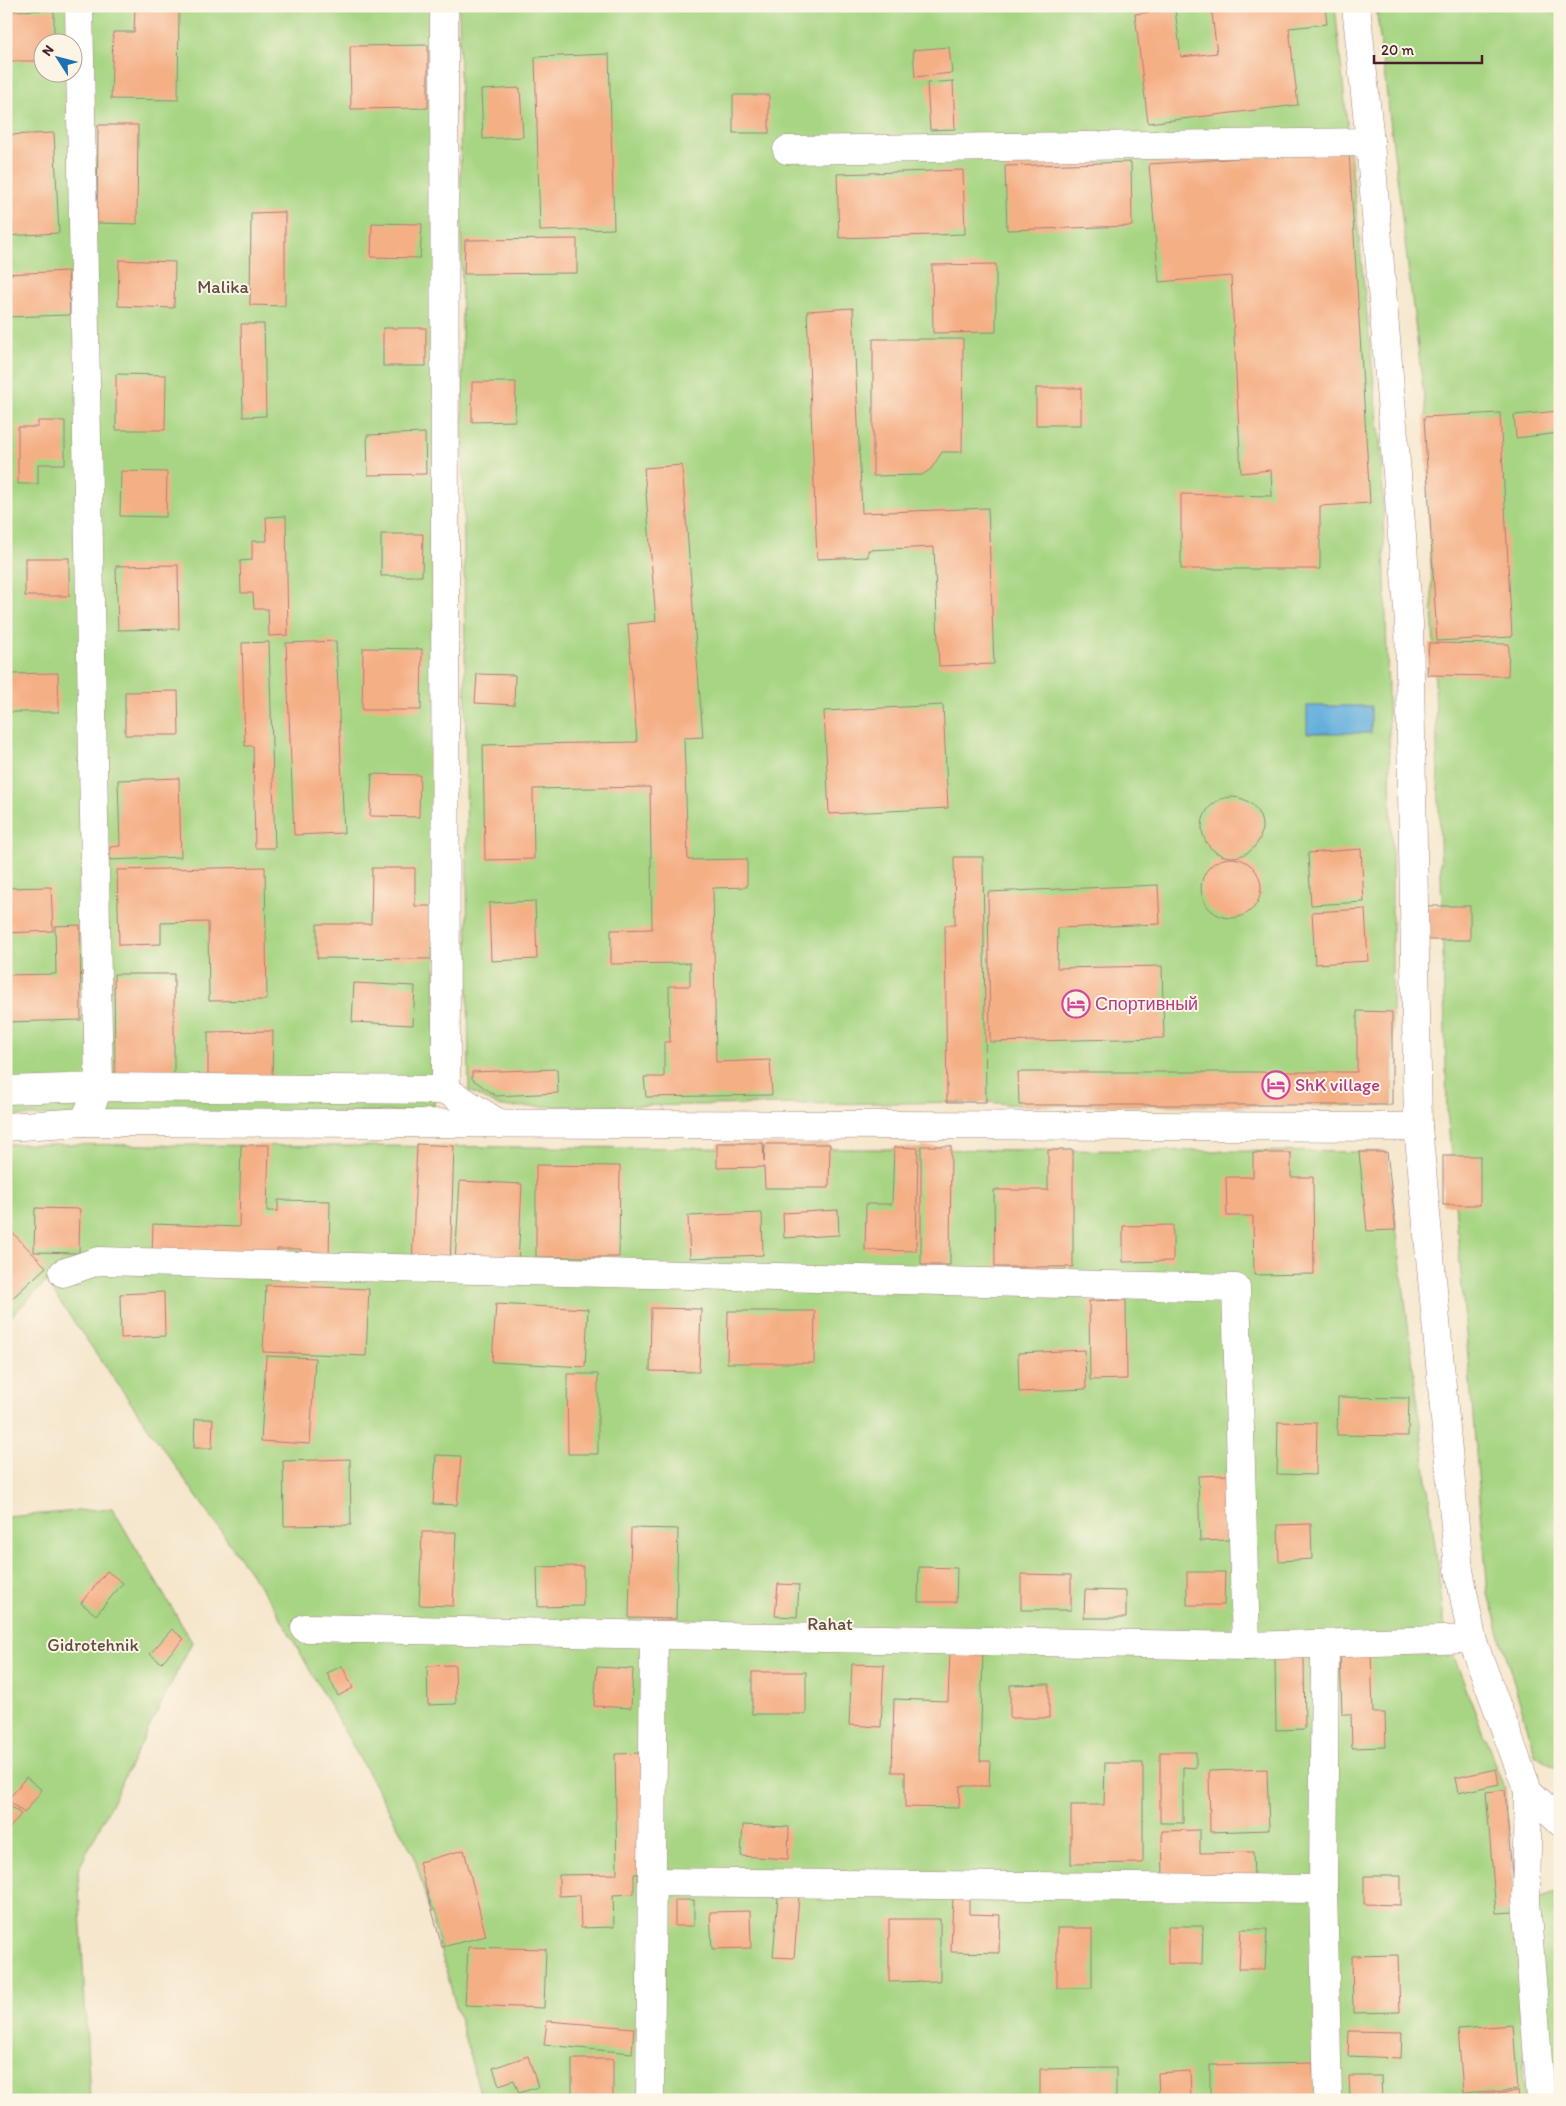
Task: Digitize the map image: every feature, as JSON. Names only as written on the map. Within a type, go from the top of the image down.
[{"type":"street","points":[[79,6],[99,1087],[84,1122]]},
{"type":"street","points":[[444,6],[446,1090]]},
{"type":"street","points":[[1356,6],[1370,142],[1409,622],[1418,1128],[1459,1570],[1472,1639],[1528,1791],[1526,1900],[1541,2100]]},
{"type":"street","points":[[787,150],[1370,142]]},
{"type":"street","points":[[6,1090],[99,1087],[446,1090],[500,1124]]},
{"type":"street","points":[[6,1127],[84,1122],[1418,1128]]},
{"type":"street","points":[[63,1273],[98,1260],[1236,1288],[1246,1646]]},
{"type":"street","points":[[306,1628],[1246,1646],[1472,1639]]},
{"type":"street","points":[[650,2100],[654,1635]]},
{"type":"street","points":[[1325,1644],[1323,1888],[1328,2100]]},
{"type":"street","points":[[1528,1791],[1560,1822]]},
{"type":"street","points":[[652,1882],[1323,1888]]},
{"type":"green space","name":"Malika","points":[[6,6],[442,6],[434,1111],[6,1116]]},
{"type":"green space","points":[[459,6],[1335,6],[1382,460],[1392,851],[1392,1105],[1019,1105],[986,1102],[501,1107],[469,1091]]},
{"type":"green space","points":[[1376,6],[1560,6],[1560,1771],[1535,1754],[1488,1594],[1447,1109],[1426,413]]},
{"type":"green space","name":"Rahat","points":[[6,1144],[1387,1152],[1446,1636],[1505,1790],[1523,2007],[1524,2100],[482,2100],[414,1855],[275,1608],[46,1282],[6,1321]]},
{"type":"green space","name":"Gidrotehnik","points":[[112,1508],[192,1642],[78,1870],[90,2100],[6,2100],[6,1517]]},
{"type":"green space","points":[[1560,1890],[1560,2100],[1551,2100],[1530,1902]]},
{"type":"water","points":[[1307,706],[1371,706],[1371,733],[1307,733]]},
{"type":"building","points":[[135,6],[179,6],[178,100],[111,99],[113,32],[134,32]]},
{"type":"building","points":[[1211,6],[1325,6],[1327,24],[1289,28],[1298,105],[1148,123],[1135,14],[1175,9],[1181,57],[1217,53]]},
{"type":"building","points":[[54,10],[54,32],[32,32],[32,61],[6,61],[6,11]]},
{"type":"building","points":[[428,45],[428,108],[351,109],[350,46]]},
{"type":"building","points":[[949,47],[952,73],[915,77],[913,50]]},
{"type":"building","points":[[609,54],[614,229],[540,231],[535,57]]},
{"type":"building","points":[[953,81],[955,129],[930,130],[927,83]]},
{"type":"building","points":[[520,88],[523,137],[483,139],[481,90]]},
{"type":"building","points":[[733,95],[769,95],[769,133],[733,133]]},
{"type":"building","points":[[98,125],[138,125],[137,224],[97,223]]},
{"type":"building","points":[[54,133],[59,233],[6,236],[6,135]]},
{"type":"building","points":[[1555,139],[1560,139],[1560,167],[1559,167]]},
{"type":"building","points":[[1349,151],[1370,503],[1320,506],[1320,569],[1181,569],[1181,494],[1272,496],[1271,470],[1241,473],[1231,276],[1159,282],[1149,164]]},
{"type":"building","points":[[1131,162],[1132,226],[1007,230],[1005,166]]},
{"type":"building","points":[[963,170],[965,234],[839,238],[837,174]]},
{"type":"building","points":[[285,212],[285,306],[250,305],[251,213]]},
{"type":"building","points":[[372,223],[422,224],[420,258],[371,257]]},
{"type":"building","points":[[1556,231],[1560,231],[1560,297],[1558,297]]},
{"type":"building","points":[[577,239],[577,273],[464,274],[465,240]]},
{"type":"building","points":[[119,260],[175,262],[174,308],[118,306]]},
{"type":"building","points":[[996,264],[996,332],[933,333],[932,265]]},
{"type":"building","points":[[68,271],[70,315],[6,317],[6,274]]},
{"type":"building","points":[[853,308],[862,513],[988,508],[994,664],[939,666],[934,547],[868,550],[868,557],[817,559],[807,311]]},
{"type":"building","points":[[241,324],[264,324],[266,416],[243,417]]},
{"type":"building","points":[[383,328],[426,328],[426,366],[383,366]]},
{"type":"building","points":[[873,339],[963,339],[962,452],[942,452],[931,469],[922,475],[873,476]]},
{"type":"building","points":[[116,374],[166,375],[165,430],[116,430]]},
{"type":"building","points":[[472,382],[516,382],[515,421],[472,422]]},
{"type":"building","points":[[1036,388],[1081,388],[1081,425],[1036,425]]},
{"type":"building","points":[[1560,411],[1560,433],[1516,438],[1514,415]]},
{"type":"building","points":[[1500,413],[1512,637],[1437,641],[1424,417]]},
{"type":"building","points":[[38,421],[65,421],[65,464],[38,464],[38,484],[18,484],[18,427],[38,427]]},
{"type":"building","points":[[425,433],[426,474],[368,475],[367,435]]},
{"type":"building","points":[[682,465],[703,737],[684,738],[688,860],[747,859],[747,887],[713,888],[716,1062],[770,1060],[772,1095],[646,1097],[644,1077],[664,1077],[664,1042],[670,1042],[669,986],[690,986],[690,963],[611,964],[611,930],[652,929],[650,787],[533,789],[534,859],[485,860],[483,745],[637,742],[628,624],[656,621],[644,468]]},
{"type":"building","points":[[121,471],[167,472],[166,517],[120,516]]},
{"type":"building","points":[[286,516],[288,635],[269,636],[268,609],[254,609],[253,593],[241,593],[240,561],[252,560],[252,541],[267,541],[266,517]]},
{"type":"building","points":[[381,534],[423,534],[422,576],[381,576]]},
{"type":"building","points":[[25,558],[69,558],[69,596],[25,596]]},
{"type":"building","points":[[178,565],[179,629],[118,630],[116,566]]},
{"type":"building","points":[[336,641],[344,833],[294,835],[286,643]]},
{"type":"building","points":[[269,642],[275,848],[255,848],[253,746],[245,746],[242,643]]},
{"type":"building","points":[[1429,643],[1509,644],[1508,676],[1427,675]]},
{"type":"building","points":[[363,648],[422,649],[421,710],[362,710]]},
{"type":"building","points":[[58,673],[59,712],[6,712],[6,674]]},
{"type":"building","points":[[477,674],[515,675],[514,705],[475,703]]},
{"type":"building","points":[[178,691],[179,735],[125,735],[125,692]]},
{"type":"building","points":[[943,705],[948,808],[829,814],[824,711]]},
{"type":"building","points":[[372,774],[420,775],[419,817],[370,816]]},
{"type":"building","points":[[179,778],[181,857],[110,860],[110,847],[120,846],[118,780]]},
{"type":"building","points":[[1232,797],[1249,802],[1257,810],[1262,827],[1257,844],[1249,852],[1232,857],[1215,852],[1207,844],[1202,827],[1207,810],[1215,802]]},
{"type":"building","points":[[1361,849],[1364,902],[1311,905],[1308,853]]},
{"type":"building","points":[[954,857],[983,857],[986,1102],[947,1102],[945,925],[955,925]]},
{"type":"building","points":[[1231,858],[1248,863],[1256,871],[1261,888],[1256,905],[1248,913],[1231,918],[1214,913],[1206,905],[1201,888],[1206,871],[1214,863]]},
{"type":"building","points":[[265,867],[267,1000],[209,1001],[208,922],[161,923],[161,944],[119,945],[117,870]]},
{"type":"building","points":[[372,868],[415,868],[415,906],[433,906],[432,959],[317,958],[317,924],[371,924]]},
{"type":"building","points":[[1158,885],[1160,924],[1058,928],[1057,968],[1162,966],[1164,1038],[990,1042],[988,892]]},
{"type":"building","points":[[51,887],[53,931],[6,933],[6,888]]},
{"type":"building","points":[[535,901],[537,959],[491,961],[489,903]]},
{"type":"building","points":[[1420,906],[1470,906],[1470,940],[1420,940]]},
{"type":"building","points":[[1365,909],[1368,961],[1315,964],[1312,912]]},
{"type":"building","points":[[80,925],[81,1020],[6,1022],[6,975],[56,974],[55,926]]},
{"type":"building","points":[[114,974],[174,974],[174,1077],[115,1078]]},
{"type":"building","points":[[354,983],[415,986],[413,1025],[352,1022]]},
{"type":"building","points":[[1357,1011],[1392,1012],[1392,1105],[1019,1105],[1018,1072],[1357,1072]]},
{"type":"building","points":[[273,1031],[272,1079],[208,1080],[208,1032]]},
{"type":"building","points":[[557,1069],[558,1093],[496,1096],[472,1079],[472,1072]]},
{"type":"building","points":[[717,1143],[763,1143],[764,1162],[765,1144],[830,1144],[829,1188],[765,1188],[764,1167],[717,1168]]},
{"type":"building","points":[[417,1144],[454,1146],[450,1268],[412,1266]]},
{"type":"building","points":[[241,1145],[269,1145],[267,1211],[278,1211],[278,1200],[330,1201],[329,1262],[301,1261],[301,1249],[277,1249],[276,1258],[152,1255],[153,1224],[239,1227]]},
{"type":"building","points":[[921,1146],[951,1146],[950,1265],[921,1265]]},
{"type":"building","points":[[894,1147],[918,1148],[916,1251],[865,1250],[866,1204],[892,1204]]},
{"type":"building","points":[[1048,1150],[1073,1150],[1073,1267],[995,1267],[994,1190],[1048,1190]]},
{"type":"building","points":[[1359,1152],[1387,1152],[1396,1230],[1367,1231]]},
{"type":"building","points":[[1253,1153],[1291,1153],[1291,1177],[1313,1177],[1314,1274],[1254,1275],[1253,1216],[1227,1216],[1226,1177],[1253,1177]]},
{"type":"building","points":[[1443,1156],[1480,1156],[1480,1205],[1443,1205]]},
{"type":"building","points":[[536,1165],[620,1166],[619,1257],[536,1257]]},
{"type":"building","points":[[460,1181],[522,1184],[518,1265],[455,1262]]},
{"type":"building","points":[[35,1208],[80,1209],[79,1253],[34,1252]]},
{"type":"building","points":[[838,1210],[839,1235],[784,1238],[783,1213]]},
{"type":"building","points":[[762,1213],[763,1255],[690,1258],[688,1216]]},
{"type":"building","points":[[1173,1225],[1173,1261],[1123,1262],[1123,1226]]},
{"type":"building","points":[[6,1226],[46,1267],[6,1304]]},
{"type":"building","points":[[266,1285],[369,1289],[366,1356],[263,1352]]},
{"type":"building","points":[[164,1292],[165,1336],[121,1338],[120,1294]]},
{"type":"building","points":[[1126,1300],[1127,1379],[1090,1380],[1089,1301]]},
{"type":"building","points":[[496,1304],[588,1309],[585,1367],[492,1362]]},
{"type":"building","points":[[651,1308],[701,1309],[699,1372],[650,1371]]},
{"type":"building","points":[[728,1311],[815,1311],[814,1363],[727,1363]]},
{"type":"building","points":[[1085,1350],[1086,1389],[1019,1392],[1018,1353]]},
{"type":"building","points":[[266,1356],[315,1358],[310,1444],[261,1441]]},
{"type":"building","points":[[567,1374],[598,1374],[598,1454],[568,1454]]},
{"type":"building","points":[[1338,1397],[1409,1398],[1408,1436],[1337,1435]]},
{"type":"building","points":[[195,1419],[213,1419],[212,1448],[194,1448]]},
{"type":"building","points":[[1278,1422],[1317,1423],[1316,1475],[1277,1474]]},
{"type":"building","points":[[436,1455],[461,1456],[457,1505],[433,1504]]},
{"type":"building","points":[[350,1459],[351,1525],[284,1526],[283,1461]]},
{"type":"building","points":[[1229,1475],[1230,1540],[1200,1541],[1198,1476]]},
{"type":"building","points":[[1311,1524],[1312,1559],[1279,1561],[1278,1525]]},
{"type":"building","points":[[631,1528],[678,1529],[676,1619],[629,1618]]},
{"type":"building","points":[[422,1532],[456,1532],[453,1606],[419,1605]]},
{"type":"building","points":[[583,1566],[583,1606],[538,1607],[537,1567]]},
{"type":"building","points":[[919,1567],[957,1568],[956,1602],[918,1602]]},
{"type":"building","points":[[107,1571],[123,1583],[96,1615],[81,1603]]},
{"type":"building","points":[[1187,1572],[1225,1572],[1224,1605],[1187,1605]]},
{"type":"building","points":[[1021,1574],[1071,1575],[1071,1610],[1021,1610]]},
{"type":"building","points":[[778,1584],[799,1585],[797,1617],[775,1616]]},
{"type":"building","points":[[1085,1590],[1126,1591],[1126,1618],[1084,1618]]},
{"type":"building","points":[[172,1629],[184,1639],[161,1663],[150,1654]]},
{"type":"building","points":[[950,1651],[983,1652],[980,1761],[990,1761],[989,1786],[960,1786],[959,1808],[905,1807],[905,1772],[892,1772],[894,1699],[948,1701]]},
{"type":"building","points":[[1371,1652],[1373,1713],[1385,1713],[1386,1747],[1352,1748],[1351,1714],[1342,1714],[1340,1653]]},
{"type":"building","points":[[1275,1658],[1304,1658],[1305,1729],[1276,1730]]},
{"type":"building","points":[[852,1664],[884,1665],[881,1727],[849,1725]]},
{"type":"building","points":[[455,1665],[456,1704],[428,1705],[427,1666]]},
{"type":"building","points":[[342,1666],[353,1688],[338,1696],[327,1673]]},
{"type":"building","points":[[597,1667],[633,1669],[631,1708],[594,1706]]},
{"type":"building","points":[[752,1672],[806,1672],[806,1714],[752,1714]]},
{"type":"building","points":[[1049,1684],[1049,1718],[1010,1718],[1010,1685]]},
{"type":"building","points":[[1160,1752],[1196,1752],[1196,1768],[1183,1767],[1183,1823],[1160,1823]]},
{"type":"building","points":[[643,1753],[645,1873],[634,1874],[634,1894],[613,1895],[614,1927],[581,1928],[580,1895],[559,1896],[559,1875],[617,1874],[615,1754]]},
{"type":"building","points":[[1105,1763],[1143,1763],[1143,1863],[1071,1864],[1071,1805],[1104,1805]]},
{"type":"building","points":[[1267,1769],[1269,1830],[1210,1832],[1209,1771]]},
{"type":"building","points":[[1496,1769],[1499,1784],[1458,1793],[1455,1778]]},
{"type":"building","points":[[26,1777],[42,1790],[24,1813],[8,1800]]},
{"type":"building","points":[[1505,1790],[1515,1912],[1496,1913],[1486,1792]]},
{"type":"building","points":[[6,1803],[21,1814],[6,1833]]},
{"type":"building","points":[[743,1825],[789,1827],[788,1859],[741,1856]]},
{"type":"building","points":[[1200,1830],[1200,1853],[1253,1852],[1254,1876],[1163,1878],[1162,1831]]},
{"type":"building","points":[[464,1850],[486,1936],[442,1947],[419,1862]]},
{"type":"building","points":[[1364,1876],[1401,1876],[1401,1905],[1364,1904]]},
{"type":"building","points":[[953,1895],[969,1895],[969,1914],[1000,1915],[999,1953],[951,1952]]},
{"type":"building","points":[[778,1896],[799,1897],[794,1958],[773,1957]]},
{"type":"building","points":[[675,1900],[694,1900],[694,1926],[675,1926]]},
{"type":"building","points":[[750,1911],[751,1948],[712,1949],[710,1912]]},
{"type":"building","points":[[889,1919],[940,1919],[940,1981],[889,1982]]},
{"type":"building","points":[[1168,1926],[1203,1926],[1202,1964],[1168,1964]]},
{"type":"building","points":[[1057,1928],[1092,1928],[1092,1988],[1057,1988]]},
{"type":"building","points":[[1241,1929],[1267,1929],[1265,1969],[1239,1969]]},
{"type":"building","points":[[468,1947],[546,1949],[544,2008],[465,2005]]},
{"type":"building","points":[[1398,1955],[1400,2012],[1353,2013],[1352,1956]]},
{"type":"building","points":[[547,2021],[634,2028],[632,2053],[544,2045]]},
{"type":"building","points":[[1513,2025],[1518,2089],[1463,2093],[1458,2029]]},
{"type":"building","points":[[1349,2031],[1402,2032],[1401,2058],[1348,2056]]},
{"type":"building","points":[[528,2056],[538,2087],[519,2093],[514,2080],[499,2085],[493,2068]]},
{"type":"building","points":[[572,2059],[613,2059],[613,2100],[572,2100]]},
{"type":"building","points":[[1313,2063],[1314,2099],[1210,2100],[1210,2065]]},
{"type":"building","points":[[1116,2068],[1116,2097],[1040,2098],[1040,2069]]},
{"type":"building","points":[[1190,2071],[1191,2098],[1159,2099],[1158,2073]]},
{"type":"building","points":[[1349,2076],[1381,2076],[1382,2100],[1350,2100]]},
{"type":"building","points":[[1518,2091],[1519,2100],[1478,2100],[1478,2094]]},
{"type":"place","name":"Спортивный","points":[[1076,1004]]},
{"type":"place","name":"ShK village","points":[[1276,1085]]}]
